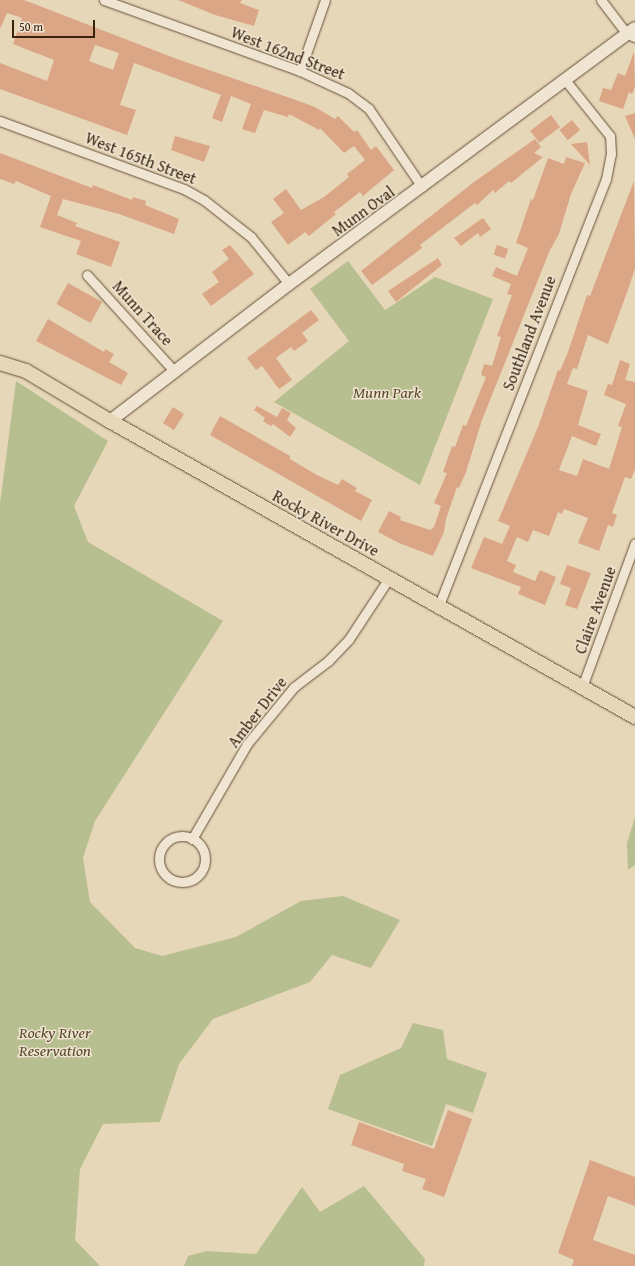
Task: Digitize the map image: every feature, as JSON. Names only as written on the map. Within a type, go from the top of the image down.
[{"type":"main road","name":"Rocky River Drive","points":[[0,362],[26,371],[110,421],[439,605],[635,717]]},
{"type":"street","name":"West 162nd Street","points":[[104,0],[300,71],[348,93],[369,109],[422,187]]},
{"type":"street","points":[[300,71],[325,0]]},
{"type":"street","points":[[601,0],[632,33]]},
{"type":"street","name":"Munn Oval","points":[[110,421],[289,284],[632,33]]},
{"type":"street","name":"Southland Avenue","points":[[439,605],[606,179],[611,154],[610,136],[566,81]]},
{"type":"street","name":"West 165th Street","points":[[0,121],[184,189],[204,200],[251,237],[289,284]]},
{"type":"street","name":"Munn Trace","points":[[87,275],[175,372]]},
{"type":"street","name":"Claire Avenue","points":[[582,687],[635,543]]},
{"type":"street","name":"Amber Drive","points":[[192,839],[247,744],[294,687],[328,661],[349,639],[389,578]]},
{"type":"street","points":[[178,837],[192,839],[203,850],[204,858],[200,873],[187,882],[172,880],[162,871],[159,857],[161,850],[165,844],[178,837]]},
{"type":"green space","name":"Munn Park","points":[[348,261],[385,310],[435,277],[493,299],[420,485],[274,402],[349,341],[310,289]]},
{"type":"green space","name":"Rocky River Reservation","points":[[16,381],[108,441],[74,506],[88,542],[223,621],[95,821],[83,858],[90,902],[135,948],[162,956],[236,937],[301,901],[343,896],[400,920],[371,968],[332,955],[310,982],[213,1019],[179,1064],[160,1122],[103,1124],[80,1169],[75,1240],[100,1266],[0,1266],[0,504]]},
{"type":"green space","points":[[635,817],[635,865],[628,870],[627,843]]},
{"type":"green space","points":[[413,1023],[443,1030],[447,1059],[487,1073],[473,1113],[446,1104],[432,1146],[328,1109],[340,1075],[401,1048]]},
{"type":"green space","points":[[364,1186],[425,1259],[424,1266],[184,1266],[188,1256],[207,1251],[256,1254],[302,1187],[320,1212]]},
{"type":"building","points":[[0,0],[24,0],[177,59],[315,107],[335,119],[338,116],[354,132],[357,130],[371,150],[376,146],[394,170],[363,196],[360,192],[334,212],[336,214],[309,236],[305,232],[288,245],[271,222],[284,213],[273,199],[286,189],[301,210],[324,197],[349,177],[347,174],[365,160],[354,146],[344,153],[320,128],[319,130],[289,114],[288,117],[264,110],[255,133],[242,129],[251,104],[231,96],[222,122],[212,118],[221,95],[134,63],[120,105],[136,110],[127,135],[0,89],[0,63],[47,81],[54,60],[13,44],[22,18],[7,13],[0,29]],"holes":[[[95,45],[119,53],[113,70],[89,61]]]},
{"type":"building","points":[[178,0],[242,0],[240,3],[259,10],[254,26],[215,15]]},
{"type":"building","points":[[634,52],[635,87],[632,94],[629,92],[623,109],[599,101],[603,88],[611,90],[618,73],[625,76]]},
{"type":"building","points":[[635,113],[635,139],[625,116]]},
{"type":"building","points":[[551,115],[560,127],[539,143],[530,131]]},
{"type":"building","points":[[572,120],[580,130],[568,140],[560,130]]},
{"type":"building","points":[[175,136],[210,146],[204,162],[171,150]]},
{"type":"building","points":[[535,139],[541,147],[534,153],[543,157],[511,183],[509,181],[495,193],[493,190],[477,205],[475,203],[420,245],[422,248],[372,285],[361,271],[474,182]]},
{"type":"building","points":[[587,142],[590,165],[571,144]]},
{"type":"building","points":[[0,153],[92,188],[93,185],[132,200],[133,197],[146,201],[145,205],[179,219],[174,234],[119,214],[63,199],[57,215],[77,223],[75,226],[120,242],[111,267],[76,254],[81,241],[40,227],[51,196],[16,181],[14,184],[0,179]]},
{"type":"building","points":[[566,157],[585,163],[571,194],[559,234],[550,250],[482,420],[466,472],[459,488],[457,487],[446,519],[444,532],[433,556],[399,543],[378,532],[389,511],[401,517],[400,520],[430,530],[434,527],[441,506],[434,503],[447,473],[443,472],[452,446],[455,447],[463,425],[466,426],[486,377],[481,375],[484,364],[492,366],[501,337],[497,336],[512,295],[507,294],[511,284],[492,276],[496,267],[517,276],[528,248],[516,243],[531,199],[533,200],[548,158],[564,164]]},
{"type":"building","points":[[634,181],[635,268],[629,287],[608,344],[588,335],[577,369],[573,368],[567,384],[588,391],[578,425],[601,434],[596,446],[572,436],[559,470],[577,476],[583,459],[609,469],[622,427],[618,426],[626,404],[604,395],[608,384],[612,385],[620,360],[630,364],[625,380],[635,382],[635,469],[631,479],[625,477],[612,513],[617,515],[613,527],[608,525],[599,551],[578,543],[588,518],[564,509],[562,514],[558,512],[549,536],[533,530],[528,542],[517,537],[507,561],[516,565],[513,572],[535,581],[540,570],[556,577],[545,605],[518,594],[521,587],[471,568],[484,537],[502,544],[510,526],[498,521],[538,427],[558,370],[560,371],[568,352],[587,295],[590,296]]},
{"type":"building","points":[[483,218],[491,229],[480,237],[478,233],[461,246],[454,238]]},
{"type":"building","points":[[230,245],[254,274],[211,306],[202,294],[219,282],[212,272],[229,259],[222,250]]},
{"type":"building","points":[[497,245],[508,249],[505,259],[494,254]]},
{"type":"building","points":[[438,258],[442,265],[396,302],[388,291]]},
{"type":"building","points":[[68,283],[102,302],[90,323],[56,304]]},
{"type":"building","points":[[311,310],[319,320],[302,333],[308,341],[294,351],[291,347],[276,358],[292,380],[279,389],[262,366],[256,370],[247,358]]},
{"type":"building","points":[[48,319],[104,352],[105,349],[114,354],[109,362],[128,373],[121,385],[36,341]]},
{"type":"building","points":[[257,406],[277,417],[282,408],[291,413],[287,420],[296,428],[290,437],[273,424],[271,426],[263,421],[265,418],[254,410]]},
{"type":"building","points":[[173,407],[184,414],[174,430],[163,423]]},
{"type":"building","points":[[220,416],[290,456],[290,459],[317,475],[338,485],[342,479],[357,488],[355,491],[372,500],[361,521],[210,435]]},
{"type":"building","points":[[567,565],[591,573],[577,609],[565,605],[571,588],[560,584]]},
{"type":"building","points":[[448,1110],[472,1119],[444,1197],[422,1189],[426,1179],[402,1171],[404,1164],[351,1145],[359,1122],[434,1149]]},
{"type":"building","points":[[590,1160],[635,1177],[635,1206],[608,1196],[593,1240],[635,1255],[635,1266],[572,1266],[574,1260],[558,1253]]}]
